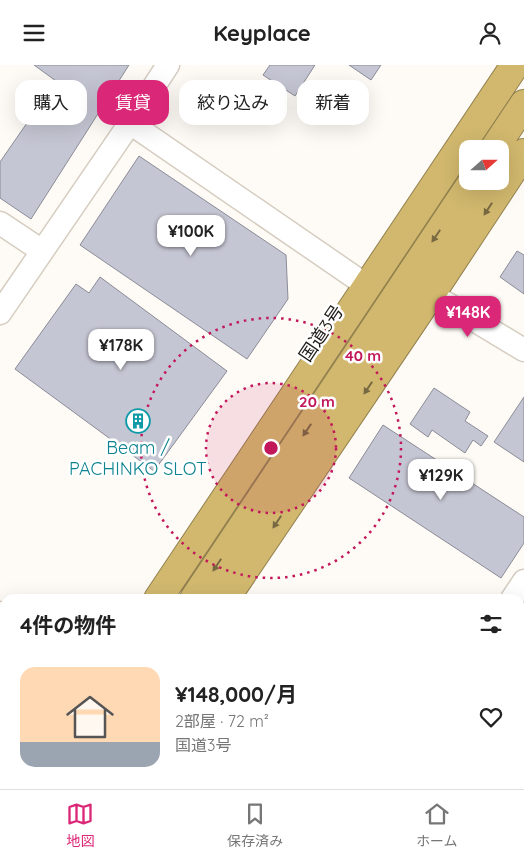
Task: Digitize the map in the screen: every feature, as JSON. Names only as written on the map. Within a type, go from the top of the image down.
[{"type":"highway","name":"国道3号","points":[[145,594],[357,279],[497,65]]},
{"type":"highway","points":[[161,594],[515,65]]},
{"type":"highway","points":[[500,140],[524,104]]},
{"type":"highway","points":[[228,594],[524,153]]},
{"type":"highway","points":[[197,594],[467,190]]},
{"type":"street","points":[[158,80],[168,65]]},
{"type":"street","points":[[0,313],[129,125]]},
{"type":"street","points":[[133,125],[357,279]]},
{"type":"street","points":[[0,223],[42,251]]},
{"type":"street","points":[[431,294],[524,350]]},
{"type":"street","points":[[515,594],[524,581]]},
{"type":"building","points":[[34,65],[129,65],[119,80],[97,80],[97,115],[31,219],[0,198],[0,162],[26,125],[87,125],[87,80],[55,80]]},
{"type":"building","points":[[270,65],[315,65],[305,80],[297,80],[297,93],[295,96],[287,91],[287,80],[271,80],[263,75]]},
{"type":"building","points":[[349,65],[381,65],[371,80]]},
{"type":"building","points":[[139,156],[286,255],[288,299],[247,359],[80,245]]},
{"type":"building","points":[[517,251],[524,255],[524,294],[500,277]]},
{"type":"building","name":"Beam / PACHINKO SLOT","points":[[100,277],[227,371],[154,471],[15,369],[76,284],[89,293]]},
{"type":"building","points":[[434,388],[470,412],[465,421],[488,436],[481,446],[473,440],[465,453],[432,430],[428,437],[410,424]]},
{"type":"building","points":[[524,397],[524,462],[494,442]]},
{"type":"building","points":[[383,425],[524,517],[524,543],[501,578],[349,478]]},
{"type":"place","name":"Beam / PACHINKO SLOT","points":[[138,421]]}]
